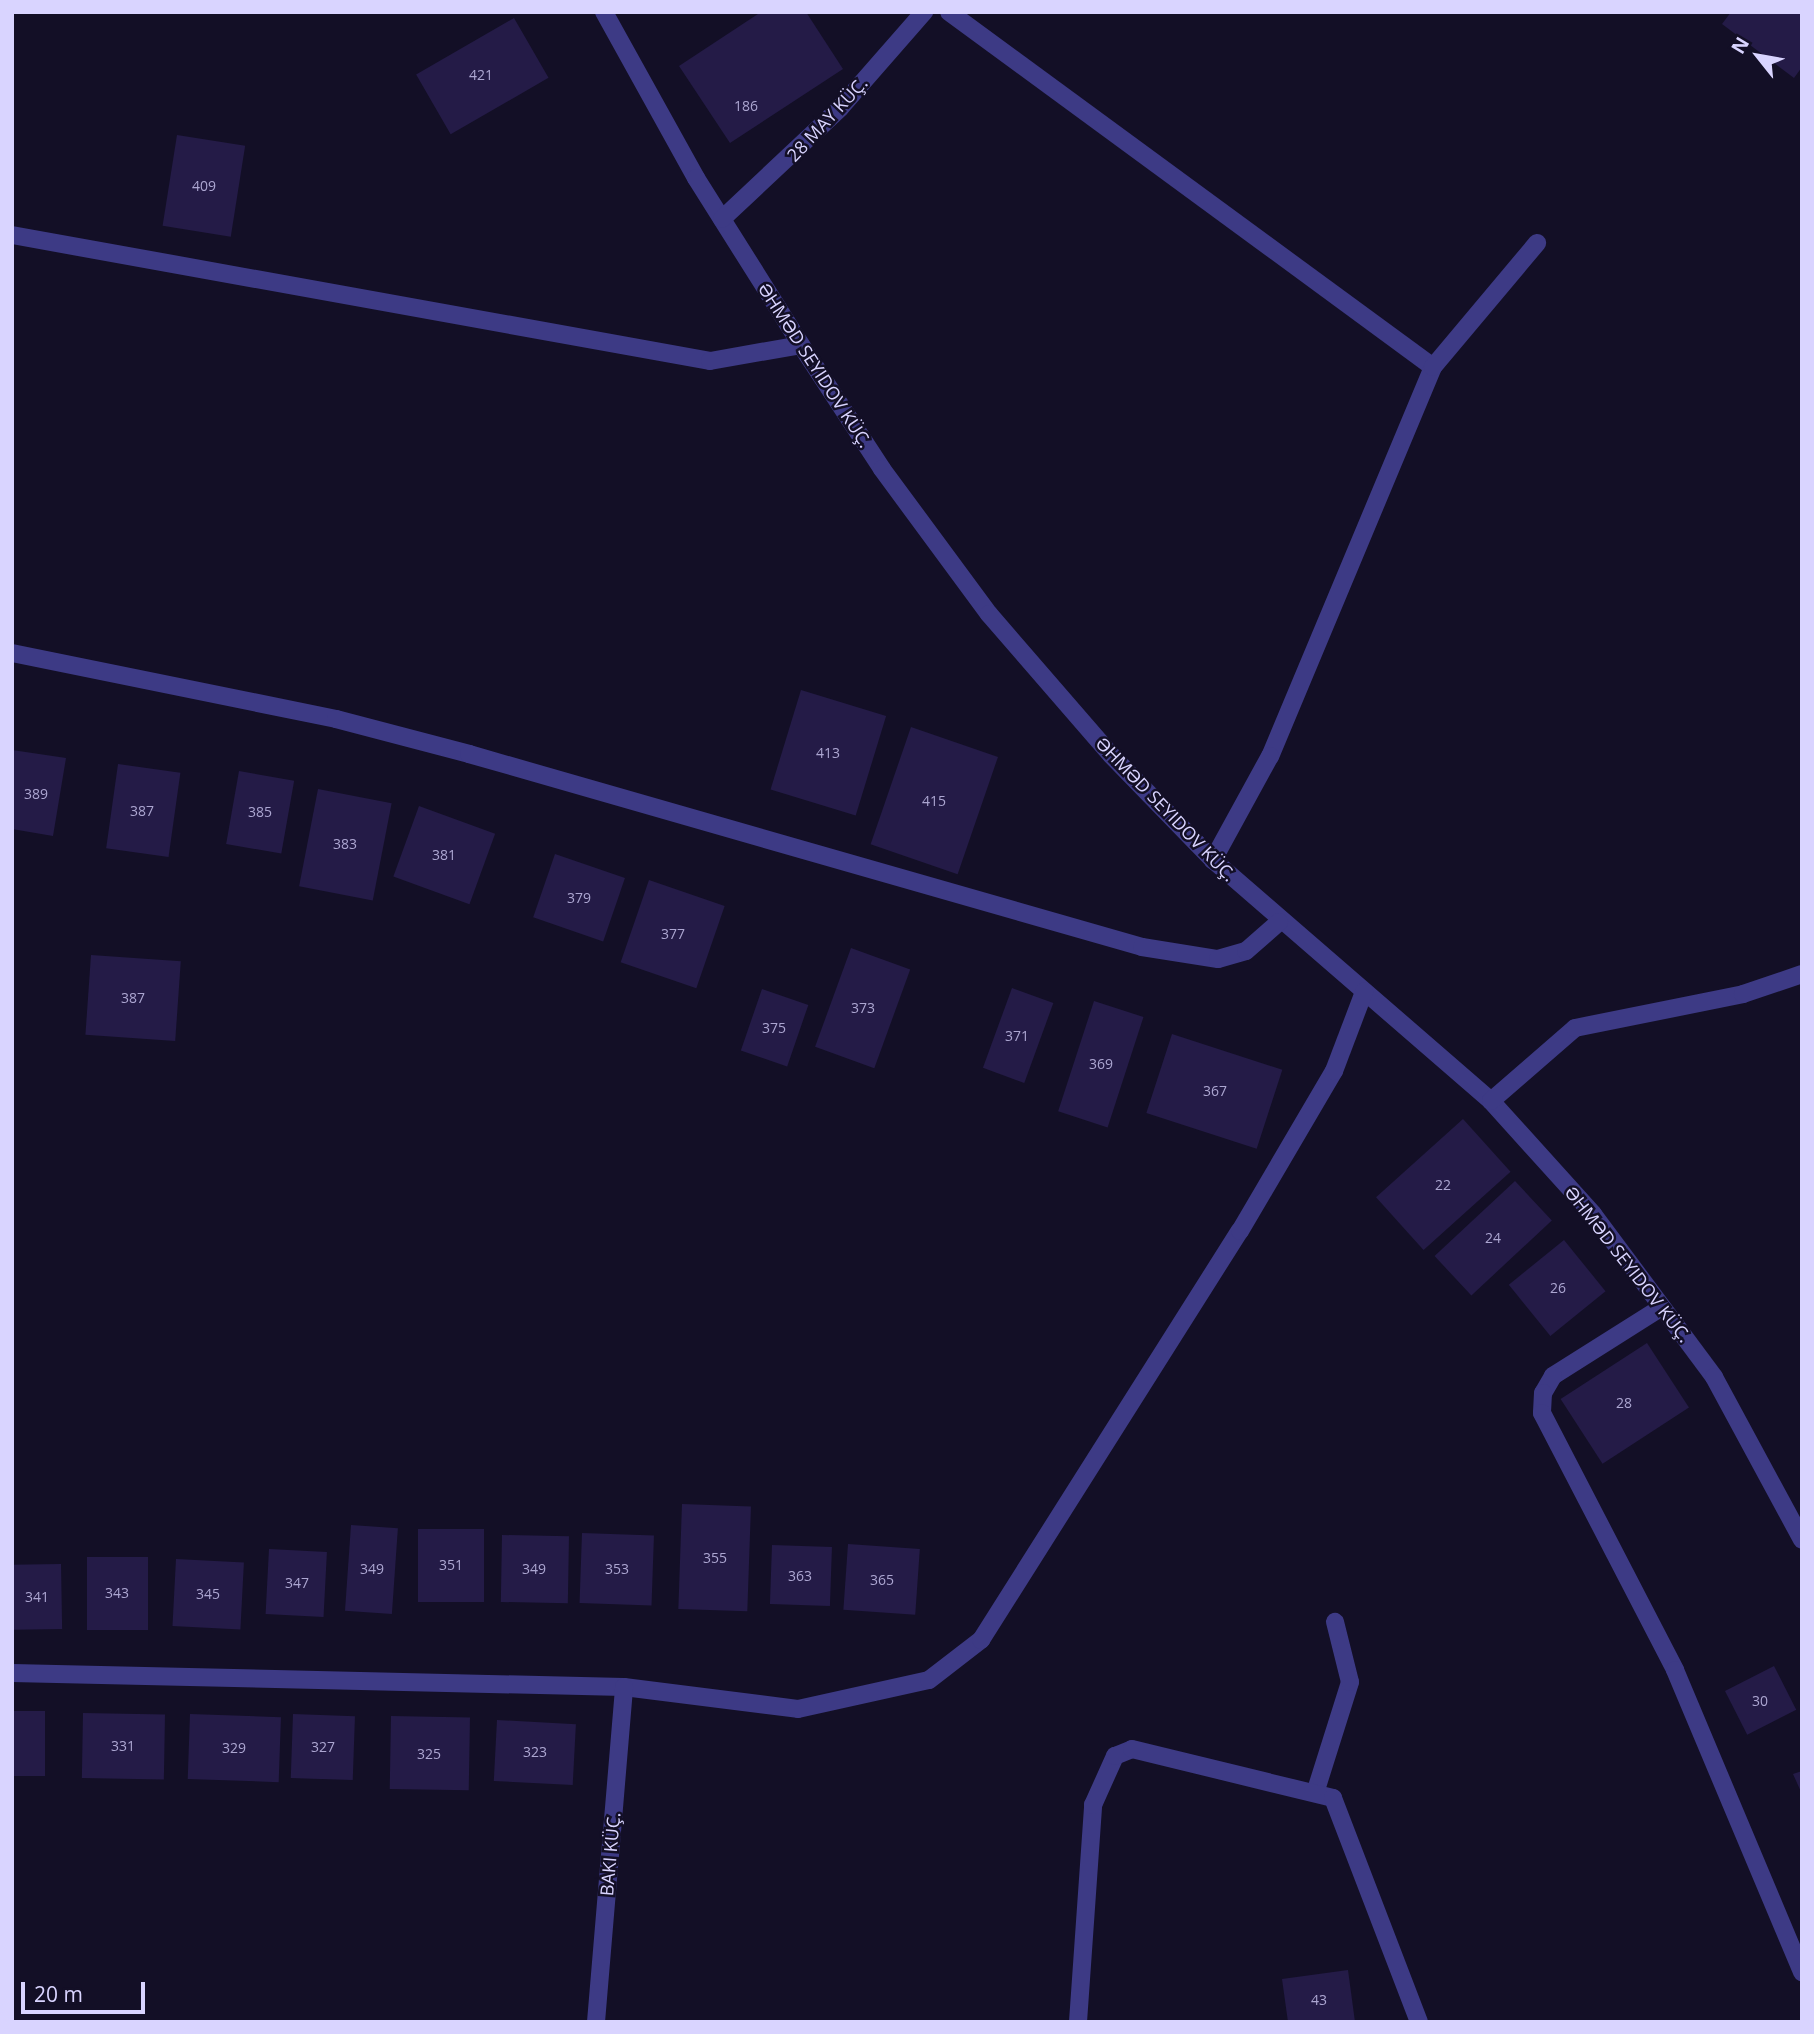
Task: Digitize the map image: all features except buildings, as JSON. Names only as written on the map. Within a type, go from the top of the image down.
[{"type":"street","name":"ƏHMƏD SEYIDOV KÜÇ.","points":[[604,12],[722,219],[802,345],[882,469],[989,614],[1111,755],[1213,860],[1279,922],[1491,1101],[1593,1214],[1714,1377],[1802,1540]]},
{"type":"street","name":"28 MAY KÜÇ.","points":[[722,219],[820,128],[924,12]]},
{"type":"street","points":[[949,12],[1433,367]]},
{"type":"street","points":[[12,235],[710,361],[802,345]]},
{"type":"street","points":[[1213,860],[1270,756],[1433,367],[1537,243]]},
{"type":"street","points":[[12,653],[443,747],[1142,947],[1218,959],[1246,951],[1279,922]]},
{"type":"street","points":[[1491,1101],[1575,1028],[1743,994],[1802,974]]},
{"type":"street","points":[[12,1673],[624,1687],[798,1709],[929,1680],[954,1665],[981,1640],[1298,1136],[1334,1071],[1364,992]]},
{"type":"street","points":[[1662,1307],[1553,1376],[1543,1393],[1542,1413],[1675,1670],[1802,1972]]},
{"type":"street","points":[[1316,1790],[1350,1682],[1335,1622]]},
{"type":"street","points":[[596,2022],[624,1687]]},
{"type":"street","points":[[1078,2022],[1093,1805],[1115,1756],[1132,1749],[1316,1790],[1344,1814],[1419,2022]]}]
